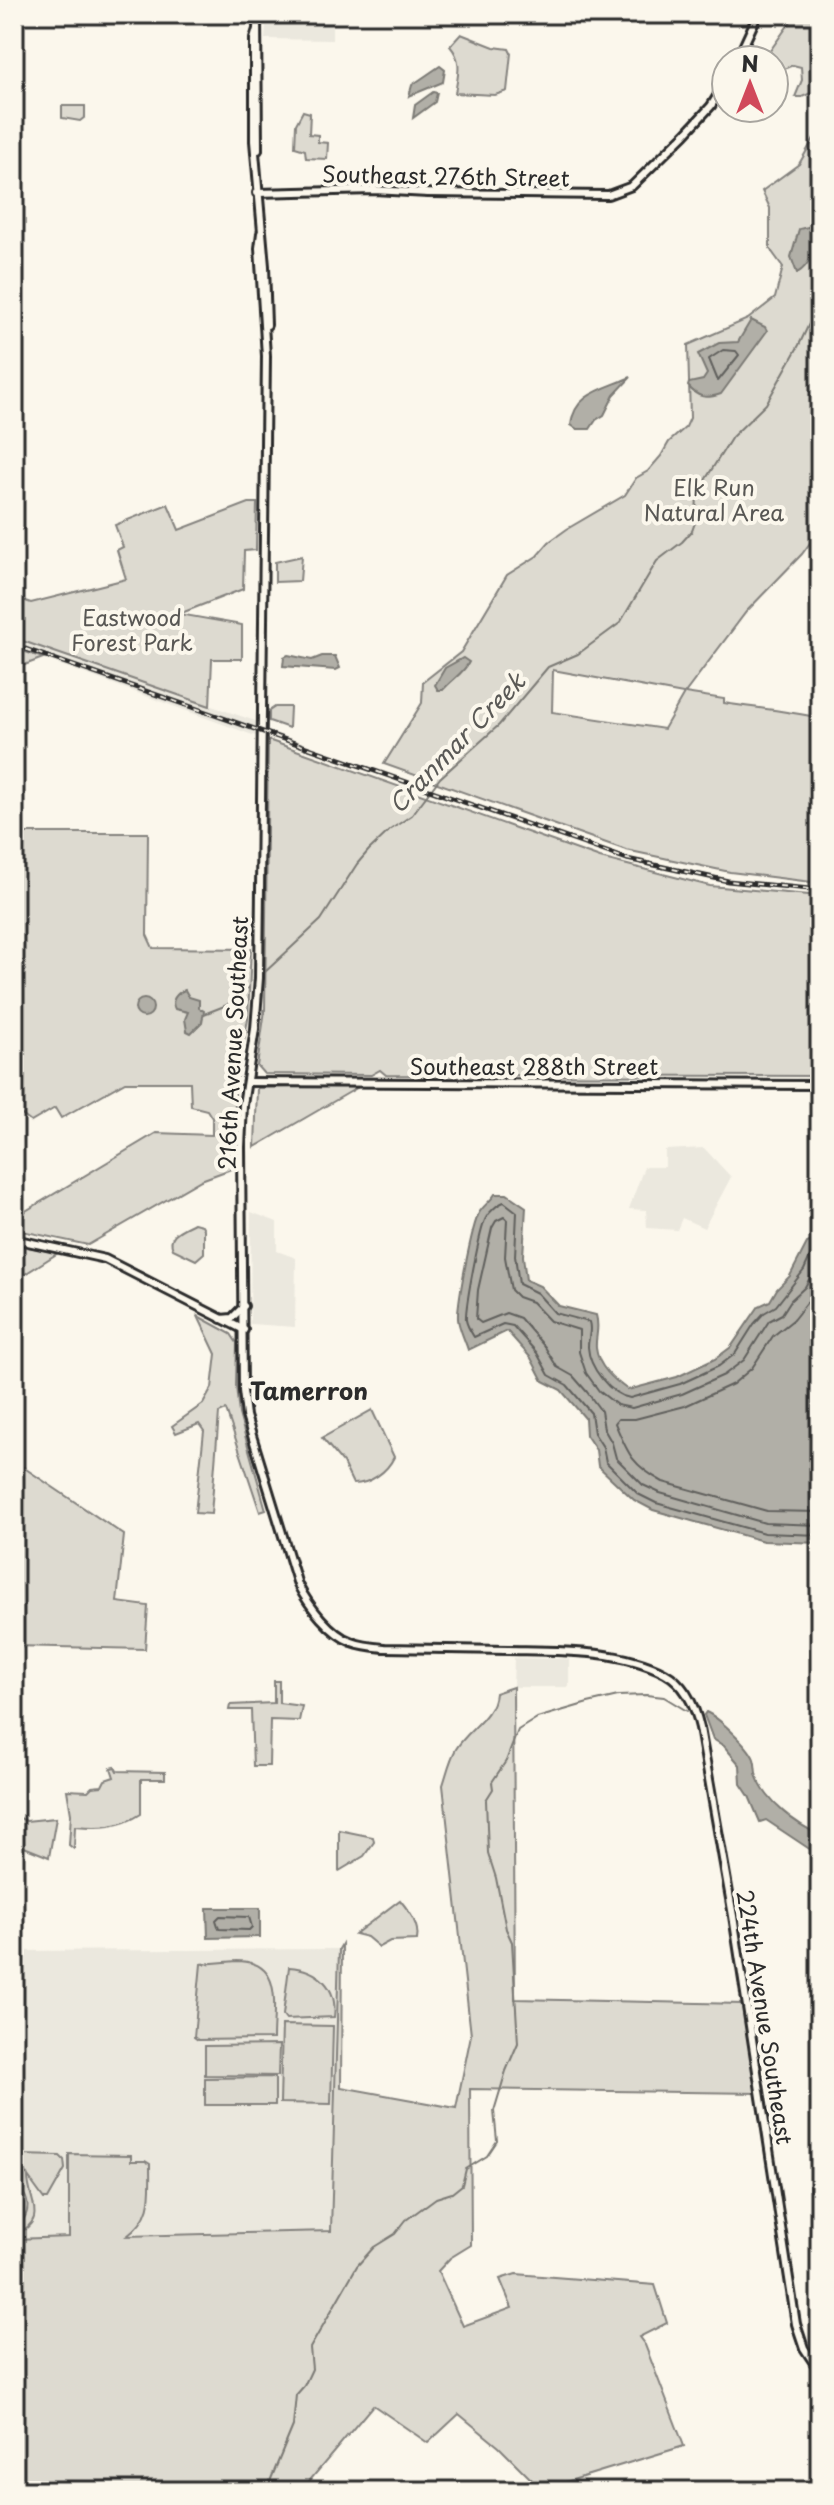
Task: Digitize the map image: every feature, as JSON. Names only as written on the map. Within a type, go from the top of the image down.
[{"type":"street","name":"216th Avenue Southeast","points":[[257,14],[257,193],[268,316],[259,978],[241,1147],[243,1391],[246,1416],[293,1572],[305,1598],[341,1636],[363,1646],[385,1648],[542,1651],[601,1656],[631,1661],[666,1673]]},
{"type":"street","points":[[744,44],[758,14]]},
{"type":"street","name":"Southeast 276th Street","points":[[257,193],[374,190],[608,195],[632,186],[710,106]]},
{"type":"street","name":"Southeast 288th Street","points":[[247,1082],[820,1085]]},
{"type":"street","points":[[14,1239],[105,1259],[244,1330]]},
{"type":"street","points":[[218,1318],[232,1318],[244,1306]]},
{"type":"street","name":"224th Avenue Southeast","points":[[666,1673],[690,1699],[700,1728],[733,1916],[796,2324],[804,2348],[820,2372]]},
{"type":"shaded area","points":[[267,14],[332,14],[332,40],[265,39]]},
{"type":"shaded area","points":[[14,638],[261,723],[261,738],[14,648]]},
{"type":"shaded area","points":[[704,1148],[731,1177],[704,1228],[682,1218],[677,1230],[647,1228],[646,1210],[629,1209],[644,1167],[665,1167],[665,1150]]},
{"type":"shaded area","points":[[251,1212],[277,1222],[277,1251],[296,1258],[295,1327],[250,1324]]},
{"type":"shaded area","points":[[514,1658],[569,1659],[569,1687],[513,1687]]},
{"type":"shaded area","points":[[339,1949],[331,2231],[14,2239],[14,1951]]},
{"type":"green space","points":[[796,14],[820,14],[820,89],[795,97],[802,80],[801,67],[790,66],[790,44],[775,44]]},
{"type":"green space","points":[[461,34],[494,47],[509,49],[507,91],[495,95],[455,93],[458,63],[450,46]]},
{"type":"green space","points":[[62,106],[85,106],[85,117],[80,121],[62,118]]},
{"type":"green space","points":[[303,111],[310,113],[309,134],[318,135],[318,142],[328,143],[327,159],[306,158],[305,150],[295,147],[296,124]]},
{"type":"green space","name":"Elk Run Natural Area","points":[[820,128],[820,529],[802,554],[746,612],[685,693],[724,699],[724,703],[820,718],[820,883],[730,872],[626,850],[384,764],[422,703],[423,682],[461,652],[507,575],[537,556],[567,529],[625,495],[636,478],[648,471],[669,442],[686,427],[690,418],[688,345],[748,319],[775,298],[783,267],[770,249],[770,208],[762,191],[799,164]],"holes":[[[553,670],[684,694],[664,729],[552,712]]]},
{"type":"green space","name":"Eastwood Forest Park","points":[[249,503],[257,503],[256,550],[244,551],[243,589],[179,614],[242,625],[242,659],[212,659],[210,706],[14,638],[15,588],[22,600],[31,603],[126,579],[117,550],[123,547],[115,525],[168,504],[179,530]]},
{"type":"green space","points":[[302,556],[300,581],[275,582],[275,562]]},
{"type":"green space","points":[[14,648],[43,658],[14,669]]},
{"type":"green space","points":[[275,707],[290,707],[289,728],[269,721],[269,711]]},
{"type":"green space","points":[[268,740],[600,858],[710,886],[820,896],[820,1076],[386,1075],[380,1070],[371,1075],[264,1074],[257,1066],[265,1010]]},
{"type":"green space","points":[[14,833],[148,833],[147,935],[153,948],[251,949],[248,1019],[235,1090],[234,1168],[201,1180],[88,1245],[17,1230],[14,1218],[156,1133],[212,1135],[212,1118],[207,1110],[191,1106],[190,1082],[125,1082],[61,1118],[55,1108],[31,1122],[14,1109]]},
{"type":"green space","points":[[362,1085],[255,1147],[257,1088]]},
{"type":"green space","points":[[194,1223],[202,1225],[204,1229],[204,1253],[196,1260],[173,1249],[171,1244],[177,1233]]},
{"type":"green space","points":[[14,1244],[58,1253],[14,1281]]},
{"type":"green space","points":[[198,1316],[231,1334],[237,1343],[239,1414],[266,1510],[260,1512],[226,1410],[219,1413],[211,1514],[195,1513],[204,1431],[199,1424],[176,1433],[172,1426],[203,1404],[212,1388],[216,1354]]},
{"type":"green space","points":[[372,1410],[394,1457],[377,1476],[353,1484],[343,1463],[322,1438]]},
{"type":"green space","points":[[14,1461],[124,1535],[117,1602],[148,1606],[145,1649],[14,1646]]},
{"type":"green space","points":[[274,1681],[279,1681],[279,1703],[302,1706],[299,1721],[270,1720],[269,1766],[253,1766],[251,1710],[229,1710],[230,1705],[274,1703]]},
{"type":"green space","points":[[513,1687],[515,1999],[743,2004],[753,2046],[759,2093],[470,2089],[471,2245],[450,2258],[438,2271],[463,2326],[512,2308],[500,2279],[516,2274],[655,2285],[667,2323],[639,2337],[645,2345],[684,2446],[566,2482],[555,2491],[543,2491],[499,2447],[459,2414],[428,2443],[373,2405],[301,2491],[14,2491],[14,2239],[69,2237],[69,2154],[131,2155],[131,2161],[150,2164],[149,2204],[142,2221],[127,2236],[331,2231],[339,1949],[342,1944],[341,2087],[456,2108],[471,2035],[443,1785],[456,1749],[490,1709],[495,1693]]},
{"type":"green space","points":[[115,1767],[117,1771],[165,1772],[165,1779],[141,1779],[141,1814],[133,1819],[109,1826],[75,1826],[74,1849],[69,1845],[71,1814],[67,1790],[88,1791],[92,1787],[102,1786],[105,1780],[114,1777],[111,1768]]},
{"type":"green space","points":[[14,1815],[26,1821],[56,1818],[49,1857],[14,1843]]},
{"type":"green space","points":[[339,1830],[373,1837],[374,1842],[364,1856],[339,1871]]},
{"type":"green space","points":[[400,1900],[415,1924],[417,1940],[390,1941],[379,1947],[367,1937],[355,1934]]},
{"type":"green space","points":[[252,1963],[269,1977],[274,2000],[273,2039],[198,2040],[194,2037],[201,1964]]},
{"type":"green space","points":[[289,1967],[309,1971],[324,1982],[333,1997],[334,2017],[286,2019],[283,2015]]},
{"type":"green space","points":[[282,2025],[333,2026],[331,2104],[280,2103]]},
{"type":"green space","points":[[279,2045],[278,2076],[205,2075],[205,2046]]},
{"type":"green space","points":[[275,2077],[275,2105],[205,2105],[205,2078]]},
{"type":"green space","points":[[21,2155],[60,2156],[65,2169],[48,2199],[44,2199],[28,2177],[34,2216],[25,2229],[14,2235],[14,2228],[24,2218],[28,2206],[24,2195],[14,2185],[14,2176],[27,2175],[21,2166]]},
{"type":"water","points":[[440,66],[445,70],[443,82],[409,96],[412,85]]},
{"type":"water","points":[[433,92],[437,93],[435,102],[413,118],[415,105]]},
{"type":"water","points":[[820,228],[818,241],[810,260],[797,273],[791,257],[799,229]]},
{"type":"water","points":[[751,320],[767,331],[721,394],[707,397],[695,393],[688,386],[689,383],[703,380],[707,374],[698,354],[719,343],[738,342]]},
{"type":"water","points":[[631,377],[590,429],[577,429],[571,425],[573,414],[584,399]]},
{"type":"water","points":[[288,655],[312,660],[335,656],[340,668],[283,666],[284,657]]},
{"type":"water","points":[[463,658],[469,662],[464,670],[443,690],[438,690],[435,685],[445,668]]},
{"type":"water","points":[[185,990],[189,997],[199,1000],[199,1008],[204,1011],[202,1022],[191,1033],[187,1031],[185,1019],[188,1012],[175,1009],[173,1003],[177,995]]},
{"type":"water","points":[[144,999],[153,1008],[144,1017],[135,1008]]},
{"type":"water","points":[[495,1194],[507,1194],[526,1207],[523,1256],[526,1280],[540,1286],[559,1306],[596,1315],[597,1355],[603,1367],[628,1390],[677,1377],[715,1359],[731,1347],[759,1306],[770,1301],[790,1276],[807,1243],[820,1238],[820,1543],[763,1541],[653,1510],[634,1500],[598,1466],[596,1450],[586,1435],[585,1418],[561,1390],[543,1381],[531,1358],[507,1331],[468,1350],[458,1319],[462,1282],[476,1221]]},
{"type":"water","points":[[706,1712],[746,1747],[754,1759],[756,1775],[762,1787],[775,1804],[792,1819],[820,1835],[820,1856],[766,1820],[760,1822],[741,1784],[740,1765],[724,1746],[713,1739],[704,1715]]},
{"type":"water","points":[[207,1908],[260,1908],[260,1937],[208,1938]]},
{"type":"waterway","name":"Cranmar Creek","points":[[264,973],[321,920],[369,850],[412,815],[440,778],[499,725],[548,667],[578,654],[620,623],[657,561],[692,531],[696,520],[697,493],[732,437],[766,404],[820,301]]},
{"type":"waterway","name":"Cranmar Creek","points":[[204,1014],[227,1005],[248,988]]},
{"type":"waterway","points":[[266,2491],[293,2426],[296,2395],[312,2369],[310,2348],[357,2266],[374,2247],[395,2234],[406,2220],[436,2198],[452,2193],[462,2185],[466,2169],[487,2156],[497,2141],[494,2111],[518,2043],[512,1942],[506,1929],[488,1853],[486,1800],[518,1730],[537,1718],[618,1696],[664,1697],[687,1711]]},
{"type":"railway","points":[[14,645],[627,859],[728,881],[820,890]]},
{"type":"district","name":"Tamerron","points":[[309,1390]]}]
